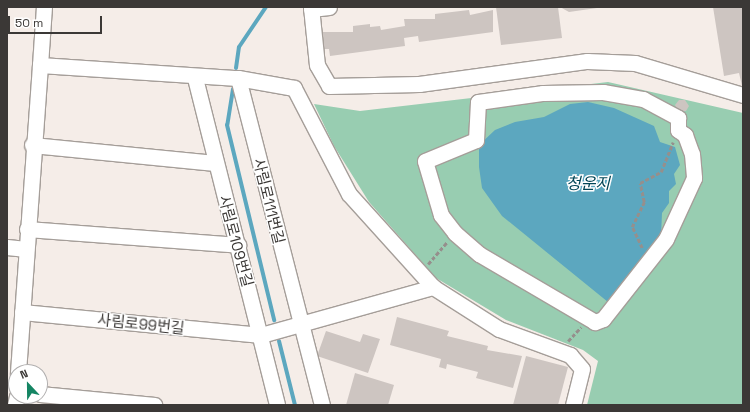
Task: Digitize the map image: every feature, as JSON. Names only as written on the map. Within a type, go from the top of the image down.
[{"type":"street","points":[[19,364],[32,145],[44,7]]},
{"type":"street","points":[[329,7],[311,8],[317,65],[329,86],[419,84],[587,61],[635,63],[743,95]]},
{"type":"street","points":[[40,65],[195,78],[238,78],[294,88],[349,194],[433,286],[498,329],[570,355],[582,369],[573,405]]},
{"type":"street","name":"사림로109번길","points":[[195,78],[215,163],[261,335],[277,405]]},
{"type":"street","name":"사림로111번길","points":[[238,78],[322,405]]},
{"type":"street","points":[[603,92],[643,99],[665,108],[678,118],[678,130],[685,134],[692,154],[694,178],[666,239],[603,319],[595,322],[479,254],[455,233],[441,215],[425,161],[476,140],[478,102],[544,93],[603,92]]},
{"type":"street","points":[[32,145],[215,163]]},
{"type":"street","points":[[27,229],[238,245]]},
{"type":"street","points":[[7,247],[26,248]]},
{"type":"street","points":[[261,335],[433,286]]},
{"type":"street","name":"사림로99번길","points":[[22,312],[261,335]]},
{"type":"street","points":[[48,395],[154,405]]},
{"type":"path","points":[[649,261],[632,227],[644,202],[640,183],[661,172],[678,130]]},
{"type":"path","points":[[420,273],[455,233]]},
{"type":"path","points":[[558,351],[588,318]]},
{"type":"green space","points":[[608,82],[743,113],[743,405],[587,405],[598,361],[583,350],[506,320],[436,278],[369,202],[334,146],[314,104],[360,111]]},
{"type":"water","name":"청운지","points":[[588,102],[614,108],[654,126],[660,142],[675,147],[680,165],[674,174],[676,184],[669,191],[669,203],[662,213],[661,236],[608,302],[502,216],[482,188],[479,167],[479,145],[495,130],[515,122],[544,117],[570,104]]},
{"type":"building","points":[[496,7],[558,7],[562,38],[501,45]]},
{"type":"building","points":[[560,7],[597,7],[597,8],[569,12]]},
{"type":"building","points":[[713,7],[743,7],[743,90],[739,73],[724,76]]},
{"type":"building","points":[[469,10],[470,15],[493,10],[493,32],[419,42],[418,36],[404,38],[405,46],[330,56],[329,49],[324,49],[322,32],[353,32],[353,26],[370,24],[370,27],[380,26],[381,30],[405,26],[404,19],[435,19],[435,14]]},
{"type":"building","points":[[679,100],[685,100],[689,106],[686,111],[678,111],[675,105]]},
{"type":"building","points":[[397,317],[449,331],[447,336],[488,346],[487,350],[522,356],[513,388],[476,378],[478,372],[447,364],[446,369],[439,367],[441,359],[390,345]]},
{"type":"building","points":[[326,331],[360,342],[363,334],[380,339],[368,373],[317,356]]},
{"type":"building","points":[[526,356],[568,367],[558,405],[513,405]]},
{"type":"building","points":[[355,373],[394,385],[388,405],[346,405]]},
{"type":"waterway","points":[[236,68],[239,47],[266,7]]},
{"type":"waterway","points":[[233,89],[227,125],[274,320]]},
{"type":"waterway","points":[[279,341],[295,405]]}]
